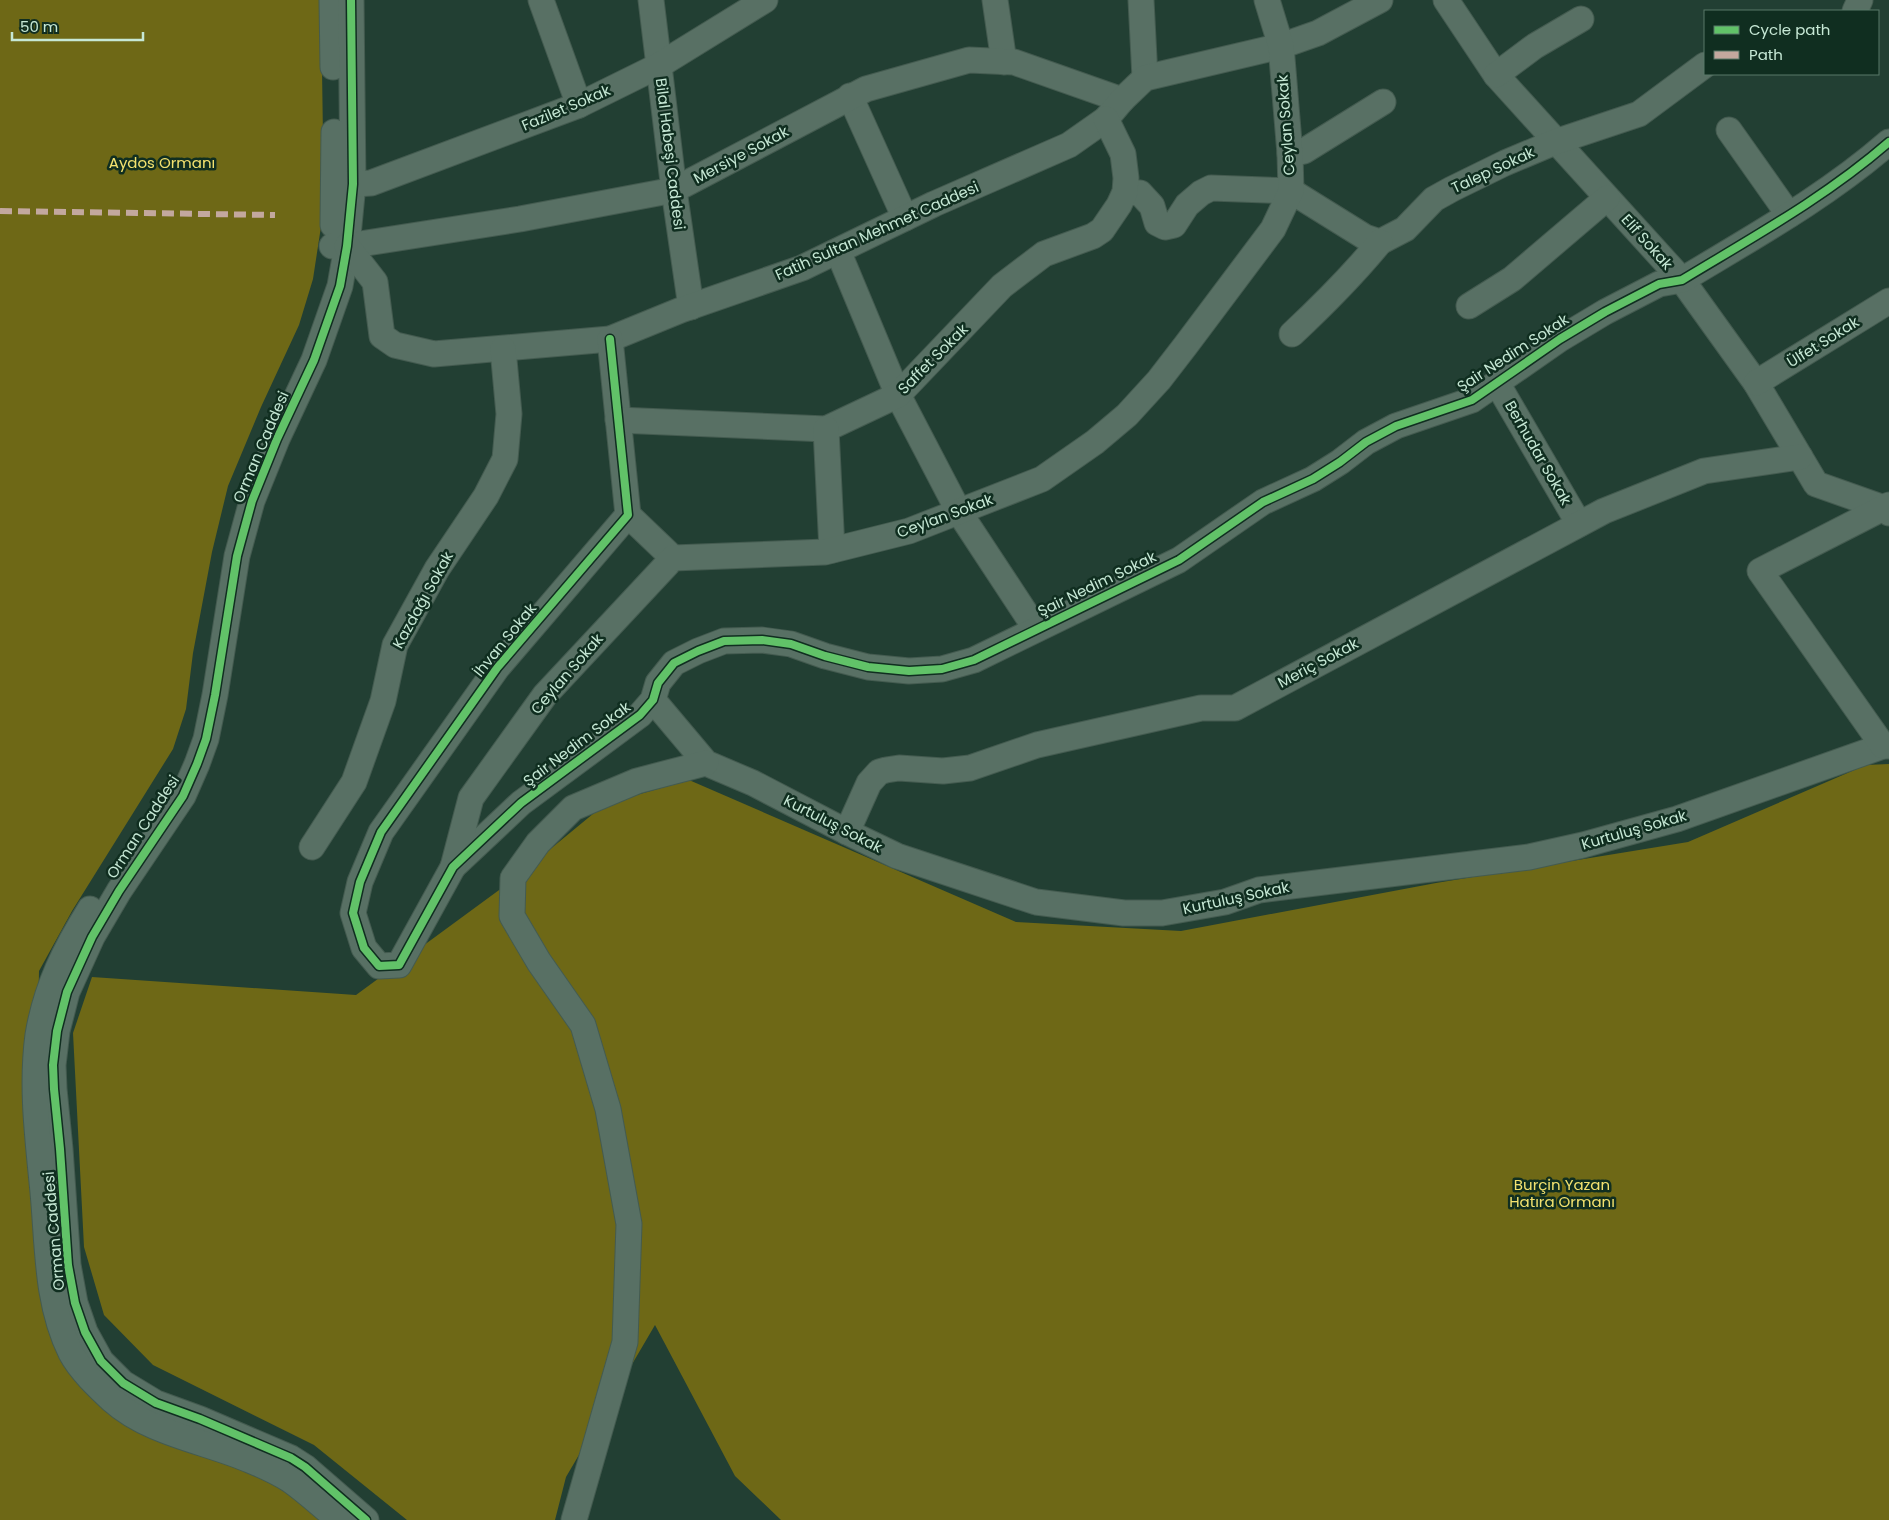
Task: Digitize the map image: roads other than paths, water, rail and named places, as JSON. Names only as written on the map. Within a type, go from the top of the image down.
[{"type":"street","name":"Orman Caddesi","points":[[332,0],[344,184]]},
{"type":"street","name":"Orman Caddesi","points":[[350,0],[344,184],[339,246],[340,286],[314,360],[277,439],[252,501],[237,556],[215,695],[206,739],[198,764],[183,796],[118,891],[92,937],[67,992],[57,1031],[53,1065],[68,1265],[75,1303],[85,1332],[101,1361],[123,1383],[156,1403],[200,1419],[291,1458],[305,1467],[366,1520]]},
{"type":"street","points":[[541,0],[579,105]]},
{"type":"street","name":"Bilal Habeşi Caddesi","points":[[651,0],[674,190],[691,307]]},
{"type":"street","name":"Fazilet Sokak","points":[[344,184],[371,183],[579,105],[658,66],[765,0]]},
{"type":"street","points":[[995,0],[1004,62]]},
{"type":"street","points":[[1141,0],[1145,78],[1281,46],[1318,33],[1380,0]]},
{"type":"street","name":"Ceylan Sokak","points":[[453,867],[471,798],[476,790],[544,695],[674,558],[832,550],[909,532],[1042,479],[1096,442],[1127,415],[1159,380],[1273,229],[1291,191],[1290,154],[1281,46],[1267,0]]},
{"type":"street","name":"Elif Sokak","points":[[1446,0],[1496,75],[1682,280],[1756,383],[1816,484],[1887,509]]},
{"type":"street","points":[[1496,75],[1536,46],[1581,19]]},
{"type":"street","name":"Mersiye Sokak","points":[[339,246],[520,219],[674,190],[850,96],[866,89],[969,60],[1014,62],[1122,100]]},
{"type":"street","name":"Talep Sokak","points":[[1380,242],[1405,229],[1434,199],[1452,189],[1505,163],[1555,142],[1639,114],[1704,66]]},
{"type":"street","name":"Fatih Sultan Mehmet Caddesi","points":[[339,246],[375,282],[382,336],[395,345],[434,354],[610,339],[691,307],[802,268],[905,218],[1069,145],[1106,119],[1122,100],[1145,78]]},
{"type":"street","points":[[850,96],[905,218]]},
{"type":"street","points":[[1290,154],[1304,151],[1383,102]]},
{"type":"street","name":"Saffet Sokak","points":[[618,420],[826,429],[898,395],[1002,286],[1044,254],[1093,236],[1102,230],[1112,217],[1125,192],[1126,178],[1123,154],[1106,119]]},
{"type":"street","points":[[1728,130],[1790,215]]},
{"type":"street","name":"Şair Nedim Sokak","points":[[364,948],[379,966],[399,965],[453,867],[521,802],[640,716],[653,700],[658,683],[674,663],[724,641],[762,640],[781,643],[868,667],[909,671],[942,668],[974,660],[1179,560],[1263,502],[1313,479],[1340,462],[1366,442],[1396,426],[1472,400],[1560,339],[1605,312],[1659,284],[1682,280],[1790,215],[1859,167],[1889,142]]},
{"type":"street","points":[[1125,192],[1140,193],[1152,206],[1157,223],[1165,227],[1174,225],[1187,205],[1201,193],[1211,188],[1291,191],[1365,237],[1380,242],[1358,269],[1292,334]]},
{"type":"street","points":[[1469,306],[1512,278],[1607,198]]},
{"type":"street","name":"Orman Caddesi","points":[[339,246],[310,333],[238,494],[221,561],[196,708],[186,747],[173,781],[158,808],[135,839],[82,922],[60,962],[53,978],[38,1035],[35,1079],[50,1279],[58,1318],[72,1354],[92,1380],[114,1401],[139,1419],[252,1461],[290,1480],[339,1520]]},
{"type":"street","points":[[838,251],[898,395],[959,512],[1036,629]]},
{"type":"street","name":"Ülfet Sokak","points":[[1756,383],[1889,301]]},
{"type":"street","points":[[610,339],[628,515],[674,558]]},
{"type":"street","name":"Kazdağı Sokak","points":[[312,847],[354,782],[383,701],[395,645],[437,570],[486,496],[505,459],[509,414],[503,349]]},
{"type":"street","name":"Berhudar Sokak","points":[[1497,383],[1579,524]]},
{"type":"street","points":[[826,429],[832,550]]},
{"type":"street","name":"Meriç Sokak","points":[[847,832],[869,782],[879,772],[899,768],[943,770],[970,768],[1036,745],[1201,708],[1236,708],[1604,511],[1704,472],[1800,457]]},
{"type":"street","points":[[1886,746],[1760,571],[1887,509]]},
{"type":"street","name":"İhvan Sokak","points":[[364,948],[353,913],[360,882],[381,832],[497,668],[628,515]]},
{"type":"street","name":"Kurtuluş Sokak","points":[[653,700],[706,763],[753,783],[897,856],[1036,902],[1124,914],[1162,913],[1225,902],[1258,890],[1529,857],[1583,845],[1677,819],[1886,746]]},
{"type":"street","points":[[574,1520],[625,1342],[629,1224],[608,1109],[583,1025],[539,962],[512,916],[513,878],[538,843],[574,808],[637,781],[706,763]]},
{"type":"park label","name":"Aydos Ormanı","points":[[162,163]]},
{"type":"park label","name":"Burçin Yazan Hatıra Ormanı","points":[[1562,1194]]}]
